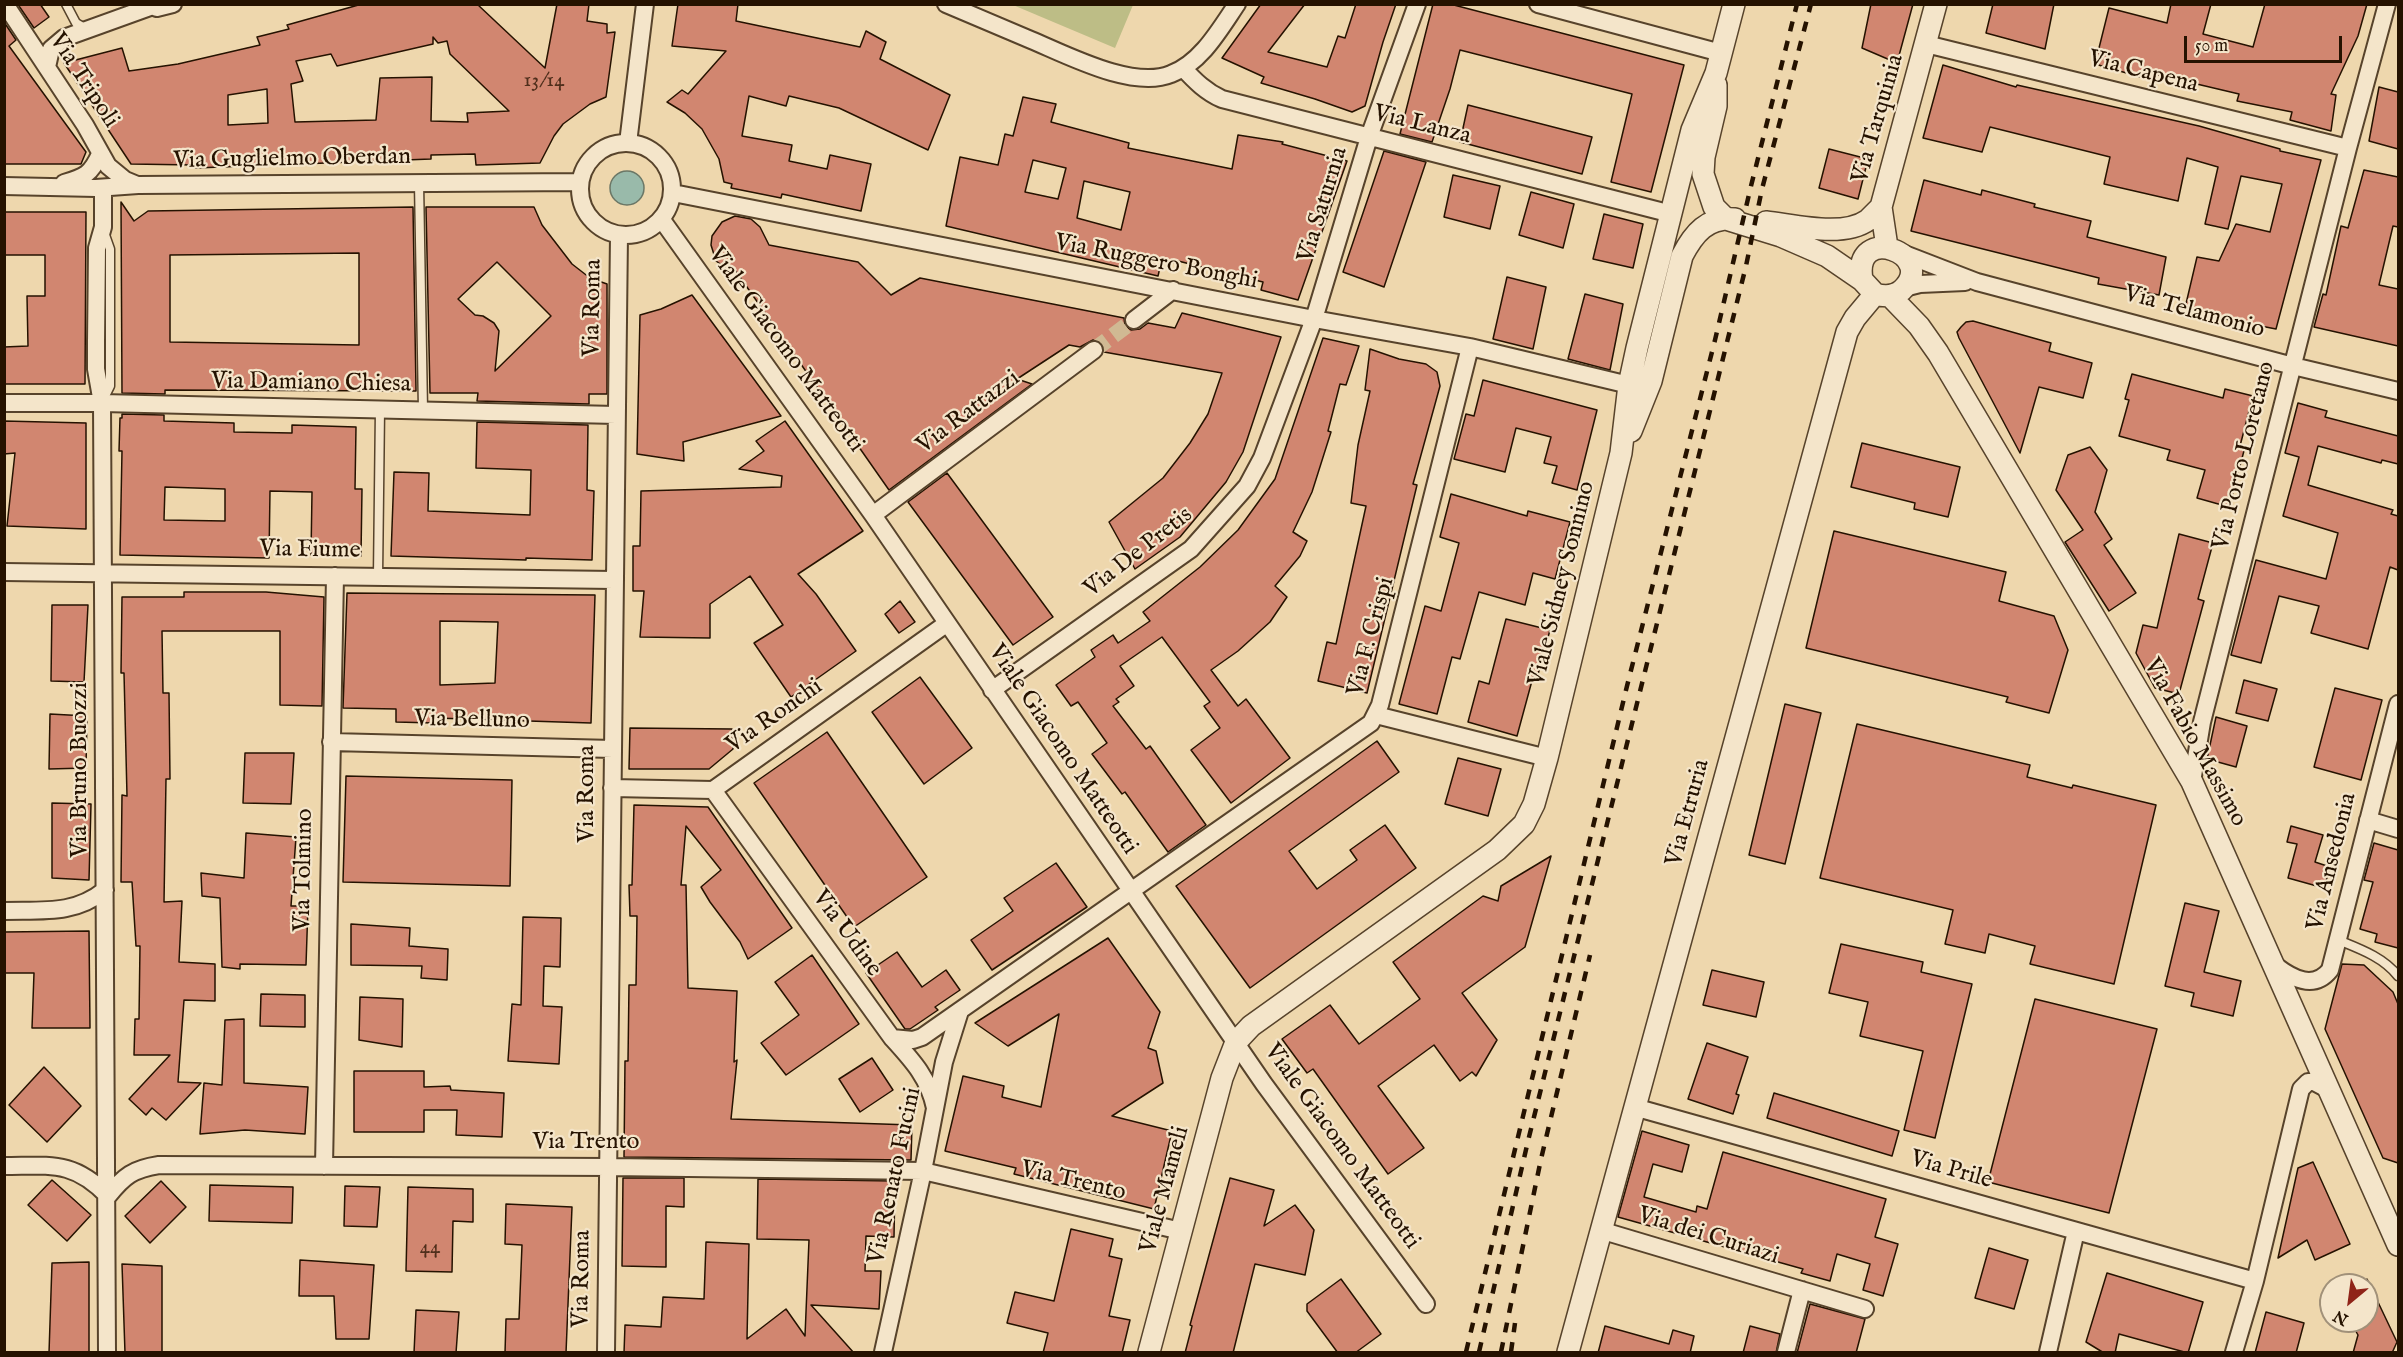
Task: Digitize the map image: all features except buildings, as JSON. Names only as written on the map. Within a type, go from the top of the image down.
[{"type":"street","name":"Via Tripoli","points":[[5,4],[85,125],[108,166],[117,174],[138,185]]},
{"type":"street","points":[[47,67],[48,55],[55,43],[148,6],[173,4]]},
{"type":"street","points":[[628,143],[645,4]]},
{"type":"street","points":[[946,4],[1101,70],[1147,79],[1172,74],[1183,68],[1209,44],[1237,4]]},
{"type":"street","name":"Via Saturnia","points":[[1314,319],[1369,137],[1417,4]]},
{"type":"street","points":[[1538,4],[1718,63],[1716,106],[1704,157],[1703,174],[1714,207],[1726,219]]},
{"type":"street","name":"Viale Sidney Sonnino","points":[[1236,1042],[1251,1026],[1475,867],[1516,834],[1534,804],[1621,453],[1629,385],[1692,130],[1718,63],[1734,4]]},
{"type":"street","name":"Via Tarquinia","points":[[1894,250],[1881,207],[1936,4]]},
{"type":"street","name":"Via Porto Loretano","points":[[2192,782],[2202,722],[2348,148],[2387,4]]},
{"type":"street","name":"Via Capena","points":[[1926,44],[2348,148]]},
{"type":"street","name":"Via Lanza","points":[[1183,68],[1210,94],[1222,99],[1660,211]]},
{"type":"street","points":[[617,143],[628,143],[643,146],[656,153],[669,171],[673,193],[669,210],[662,220],[649,230],[634,235],[619,235],[604,231],[589,216],[580,196],[580,182],[589,161],[597,153],[617,143]]},
{"type":"street","name":"Via Tripoli","points":[[55,186],[89,173],[100,154]]},
{"type":"street","name":"Via Guglielmo Oberdan","points":[[4,186],[103,188],[138,185],[580,182]]},
{"type":"street","name":"Via Bruno Buozzi","points":[[103,188],[103,227],[97,248],[103,295],[96,369],[102,403],[108,1196],[107,1353]]},
{"type":"street","name":"Via Ruggero Bonghi","points":[[673,193],[1314,319],[1470,347],[1629,385]]},
{"type":"street","points":[[1621,453],[1651,381],[1682,256],[1688,243],[1705,224],[1726,219],[1832,229],[1861,224],[1881,207]]},
{"type":"street","name":"Via Fabio Massimo","points":[[1726,219],[1782,236],[1817,251],[1883,290],[1932,344],[2192,782],[2331,1091],[2394,1217],[2398,1245]]},
{"type":"street","name":"Viale Giacomo Matteotti","points":[[662,220],[873,515],[1264,1084],[1426,1304]]},
{"type":"street","name":"Via Roma","points":[[606,1353],[610,1167],[619,235]]},
{"type":"street","points":[[1894,250],[1907,259],[1910,274],[1883,290],[1861,272],[1866,257],[1872,251],[1894,250]]},
{"type":"street","name":"Via Telamonio","points":[[1894,250],[1977,282],[2293,366],[2398,391]]},
{"type":"street","name":"Via Telamonio","points":[[1883,290],[1920,284],[1977,282]]},
{"type":"street","name":"Via Etruria","points":[[1568,1353],[1847,332],[1855,318],[1883,290]]},
{"type":"street","points":[[1134,320],[1173,291]]},
{"type":"street","name":"Via De Pretis","points":[[992,690],[1191,549],[1224,514],[1247,486],[1262,458],[1314,319]]},
{"type":"street","name":"Via F. Crispi","points":[[1130,892],[1363,730],[1376,715],[1470,347]]},
{"type":"street","name":"Via Rattazzi","points":[[873,515],[1094,350]]},
{"type":"street","name":"Via Damiano Chiesa","points":[[4,403],[102,403],[616,415]]},
{"type":"street","name":"Via Fiume","points":[[4,572],[614,580]]},
{"type":"street","name":"Via Tolmino","points":[[324,1166],[335,576]]},
{"type":"street","name":"Via Ronchi","points":[[713,790],[946,624]]},
{"type":"street","name":"Via Ansedonia","points":[[2276,966],[2298,981],[2321,979],[2330,970],[2398,705]]},
{"type":"street","points":[[1376,715],[1547,758]]},
{"type":"street","name":"Via Belluno","points":[[331,742],[613,748]]},
{"type":"street","points":[[612,788],[713,790]]},
{"type":"street","name":"Via Udine","points":[[713,790],[892,1038],[923,1074],[931,1090],[935,1108]]},
{"type":"street","points":[[2368,820],[2398,829]]},
{"type":"street","points":[[4,911],[62,910],[92,901],[105,890]]},
{"type":"street","points":[[892,1038],[913,1040],[922,1037],[1130,892]]},
{"type":"street","name":"Via Renato Fucini","points":[[883,1353],[949,1041],[961,1011]]},
{"type":"street","name":"Viale Mameli","points":[[1149,1353],[1222,1078],[1236,1042]]},
{"type":"street","points":[[2234,1353],[2255,1281],[2301,1089],[2308,1082],[2314,1082],[2331,1091]]},
{"type":"street","name":"Via Prile","points":[[1634,1107],[2255,1281]]},
{"type":"street","name":"Via Trento","points":[[108,1196],[129,1174],[140,1168],[159,1165],[923,1171],[1181,1231]]},
{"type":"street","points":[[4,1166],[67,1167],[82,1173],[108,1196]]},
{"type":"street","name":"Via dei Curiazi","points":[[1600,1230],[1865,1309]]},
{"type":"street","points":[[2048,1353],[2076,1231]]},
{"type":"street","name":"Via dei Curiazi","points":[[1786,1353],[1802,1290]]},
{"type":"lane","points":[[66,4],[70,15],[76,22],[88,29]]},
{"type":"lane","points":[[419,183],[423,410]]},
{"type":"lane","points":[[102,403],[110,386],[110,344],[103,295]]},
{"type":"lane","points":[[378,576],[380,409]]},
{"type":"lane","points":[[2338,940],[2376,957],[2392,968],[2398,976]]},
{"type":"green space","points":[[1013,5],[1133,5],[1115,48]]},
{"type":"shaded area","points":[[627,171],[639,176],[644,188],[639,200],[627,205],[615,200],[610,188],[615,176]]},
{"type":"tunnel","points":[[1094,350],[1134,320]]},
{"type":"railway","points":[[1466,1352],[1627,686],[1797,4]]},
{"type":"railway","points":[[1479,1352],[1528,1141],[1746,266],[1762,189],[1811,4]]},
{"type":"railway","points":[[1501,1352],[1541,1159],[1590,955]]},
{"type":"railway","points":[[1511,1352],[1515,1323]]}]
